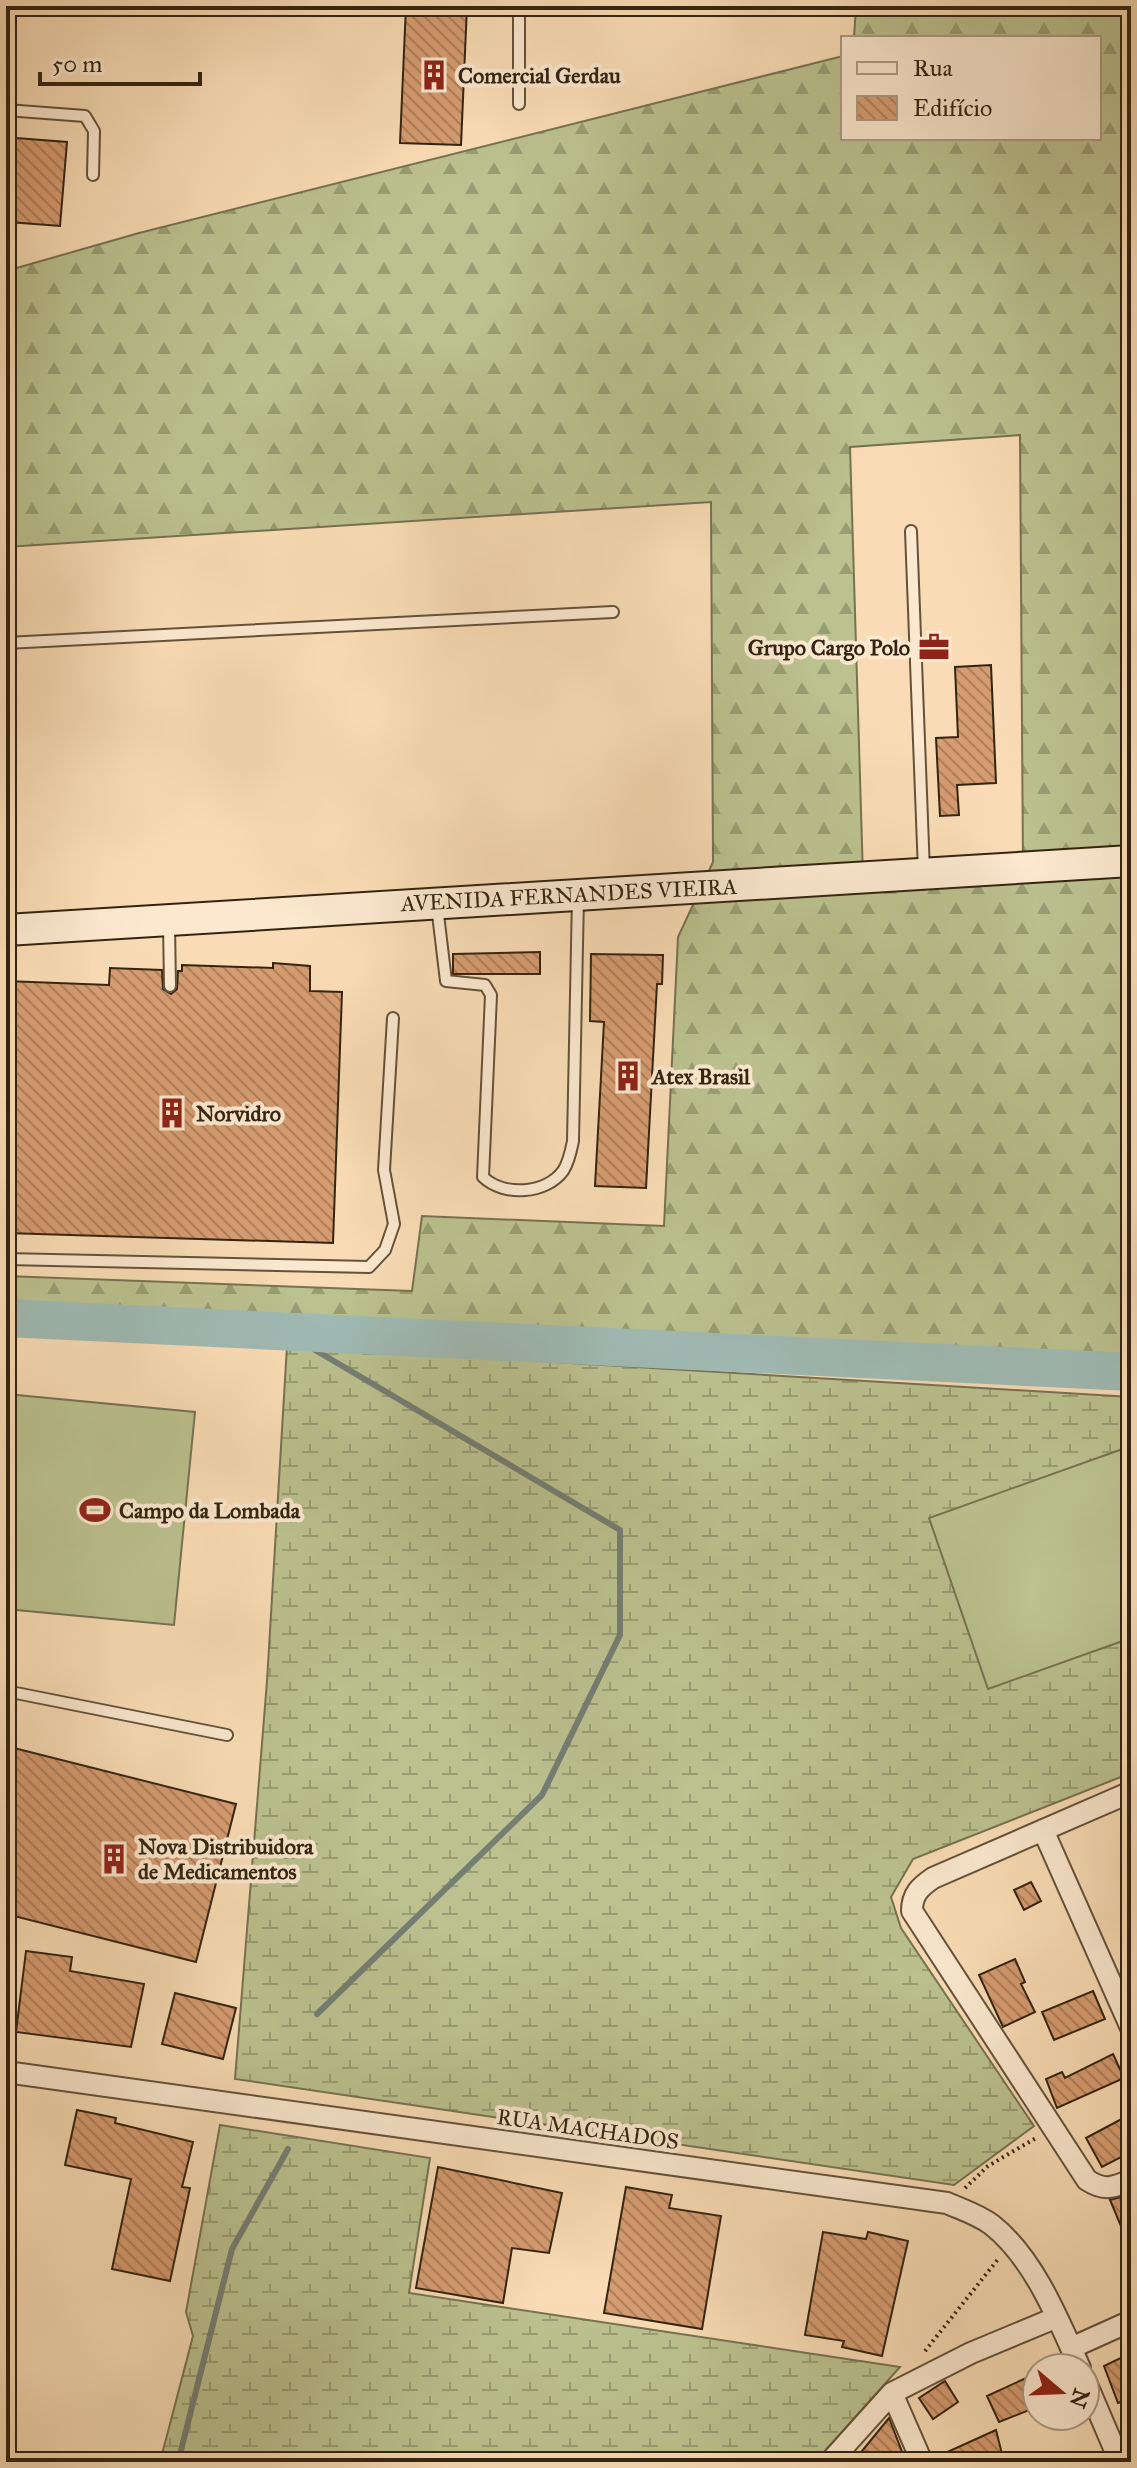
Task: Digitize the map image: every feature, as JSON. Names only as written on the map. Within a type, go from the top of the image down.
[{"type":"main road","name":"AVENIDA FERNANDES VIEIRA","points":[[6,930],[1131,861]]},
{"type":"street","points":[[1131,1792],[933,1878],[919,1888],[912,1900],[916,1922],[1055,2127],[1087,2180],[1097,2187],[1112,2189],[1131,2180]]},
{"type":"street","points":[[1043,1830],[1131,2028]]},
{"type":"street","name":"RUA MACHADOS","points":[[6,2072],[947,2203],[977,2216],[1010,2243],[1033,2276],[1073,2352]]},
{"type":"street","points":[[830,2462],[892,2393],[971,2353],[1055,2318]]},
{"type":"street","points":[[1071,2348],[1131,2321]]},
{"type":"street","points":[[892,2393],[922,2462]]},
{"type":"street","points":[[1101,2417],[1120,2462]]},
{"type":"lane","points":[[519,6],[519,104]]},
{"type":"lane","points":[[6,110],[85,116],[94,131],[93,175]]},
{"type":"lane","points":[[911,531],[924,874]]},
{"type":"lane","points":[[6,643],[613,612]]},
{"type":"lane","points":[[436,903],[441,966],[446,981],[485,985],[491,995],[483,1177],[502,1187],[526,1190],[542,1187],[562,1172],[573,1141],[578,895]]},
{"type":"lane","points":[[168,920],[170,986]]},
{"type":"lane","points":[[6,1259],[369,1267],[385,1250],[394,1224],[384,1170],[393,1018]]},
{"type":"lane","points":[[6,1691],[227,1735]]},
{"type":"path","points":[[947,2203],[988,2166],[1055,2127]]},
{"type":"path","points":[[922,2355],[1010,2243]]},
{"type":"green space","points":[[856,6],[1131,6],[1131,1372],[6,1318],[6,1276],[412,1291],[422,1216],[664,1226],[678,937],[713,862],[711,502],[6,547],[6,271],[139,233],[841,57],[841,140],[1101,140],[1101,36],[854,36]],"holes":[[[1020,435],[1023,867],[863,877],[850,447]]]},
{"type":"green space","points":[[287,1346],[1131,1397],[1131,1773],[913,1859],[891,1897],[901,1928],[1034,2126],[954,2185],[235,2079],[267,1681]]},
{"type":"green space","name":"Campo da Lombada","points":[[6,1394],[195,1412],[174,1625],[6,1609]]},
{"type":"green space","points":[[1131,1446],[1131,1638],[988,1689],[929,1518]]},
{"type":"green space","points":[[220,2125],[430,2158],[409,2293],[900,2367],[815,2462],[160,2462],[193,2336],[186,2312]]},
{"type":"building","name":"Comercial Gerdau","points":[[406,6],[467,6],[461,145],[400,143]]},
{"type":"building","points":[[16,138],[67,142],[60,226],[9,222]]},
{"type":"building","points":[[991,665],[996,783],[957,785],[959,815],[940,816],[936,738],[958,737],[955,667]]},
{"type":"building","points":[[540,952],[540,974],[453,974],[453,954]]},
{"type":"building","points":[[591,954],[663,955],[662,984],[657,984],[646,1188],[595,1186],[604,1022],[590,1021]]},
{"type":"building","name":"Norvidro","points":[[273,963],[310,966],[310,991],[342,992],[333,1243],[6,1233],[6,981],[109,985],[110,968],[162,970],[163,989],[171,994],[177,989],[178,971],[182,971],[182,965],[273,968]]},
{"type":"building","name":"Nova Distribuidora de Medicamentos","points":[[6,1746],[236,1804],[196,1962],[6,1914]]},
{"type":"building","points":[[1031,1882],[1041,1901],[1024,1910],[1014,1890]]},
{"type":"building","points":[[26,1951],[72,1957],[70,1971],[144,1984],[131,2047],[16,2032]]},
{"type":"building","points":[[1015,1959],[1025,1982],[1021,1984],[1035,2012],[1003,2027],[979,1975]]},
{"type":"building","points":[[1093,1991],[1105,2019],[1054,2040],[1042,2012]]},
{"type":"building","points":[[175,1993],[236,2008],[223,2059],[162,2044]]},
{"type":"building","points":[[1113,2054],[1124,2078],[1057,2108],[1046,2079],[1062,2072],[1065,2078]]},
{"type":"building","points":[[77,2110],[116,2118],[115,2123],[193,2142],[182,2187],[190,2188],[170,2281],[112,2269],[131,2179],[65,2165]]},
{"type":"building","points":[[1131,2114],[1131,2152],[1102,2167],[1086,2138]]},
{"type":"building","points":[[438,2167],[562,2193],[549,2253],[512,2248],[503,2303],[416,2288]]},
{"type":"building","points":[[626,2187],[672,2195],[669,2208],[721,2216],[702,2329],[604,2313]]},
{"type":"building","points":[[1131,2194],[1131,2250],[1110,2200]]},
{"type":"building","points":[[823,2232],[866,2239],[868,2232],[908,2241],[882,2356],[842,2347],[844,2341],[805,2335]]},
{"type":"building","points":[[1131,2353],[1131,2399],[1118,2403],[1104,2366]]},
{"type":"building","points":[[1021,2380],[1021,2413],[999,2422],[987,2396]]},
{"type":"building","points":[[945,2381],[958,2402],[933,2419],[919,2398]]},
{"type":"building","points":[[889,2418],[906,2462],[867,2462],[862,2451]]},
{"type":"building","points":[[996,2430],[1004,2462],[935,2462],[934,2458]]},
{"type":"waterway","points":[[6,1318],[1131,1372]]},
{"type":"waterway","points":[[283,1331],[620,1530],[620,1635],[542,1795],[317,2014]]},
{"type":"waterway","points":[[178,2462],[232,2249],[288,2149]]},
{"type":"place","name":"Comercial Gerdau","points":[[434,75]]},
{"type":"place","name":"Grupo Cargo Polo","points":[[934,647]]},
{"type":"place","name":"Atex Brasil","points":[[628,1076]]},
{"type":"place","name":"Norvidro","points":[[172,1113]]},
{"type":"place","name":"Campo da Lombada","points":[[95,1510]]},
{"type":"place","name":"Nova Distribuidora de Medicamentos","points":[[114,1859]]}]
